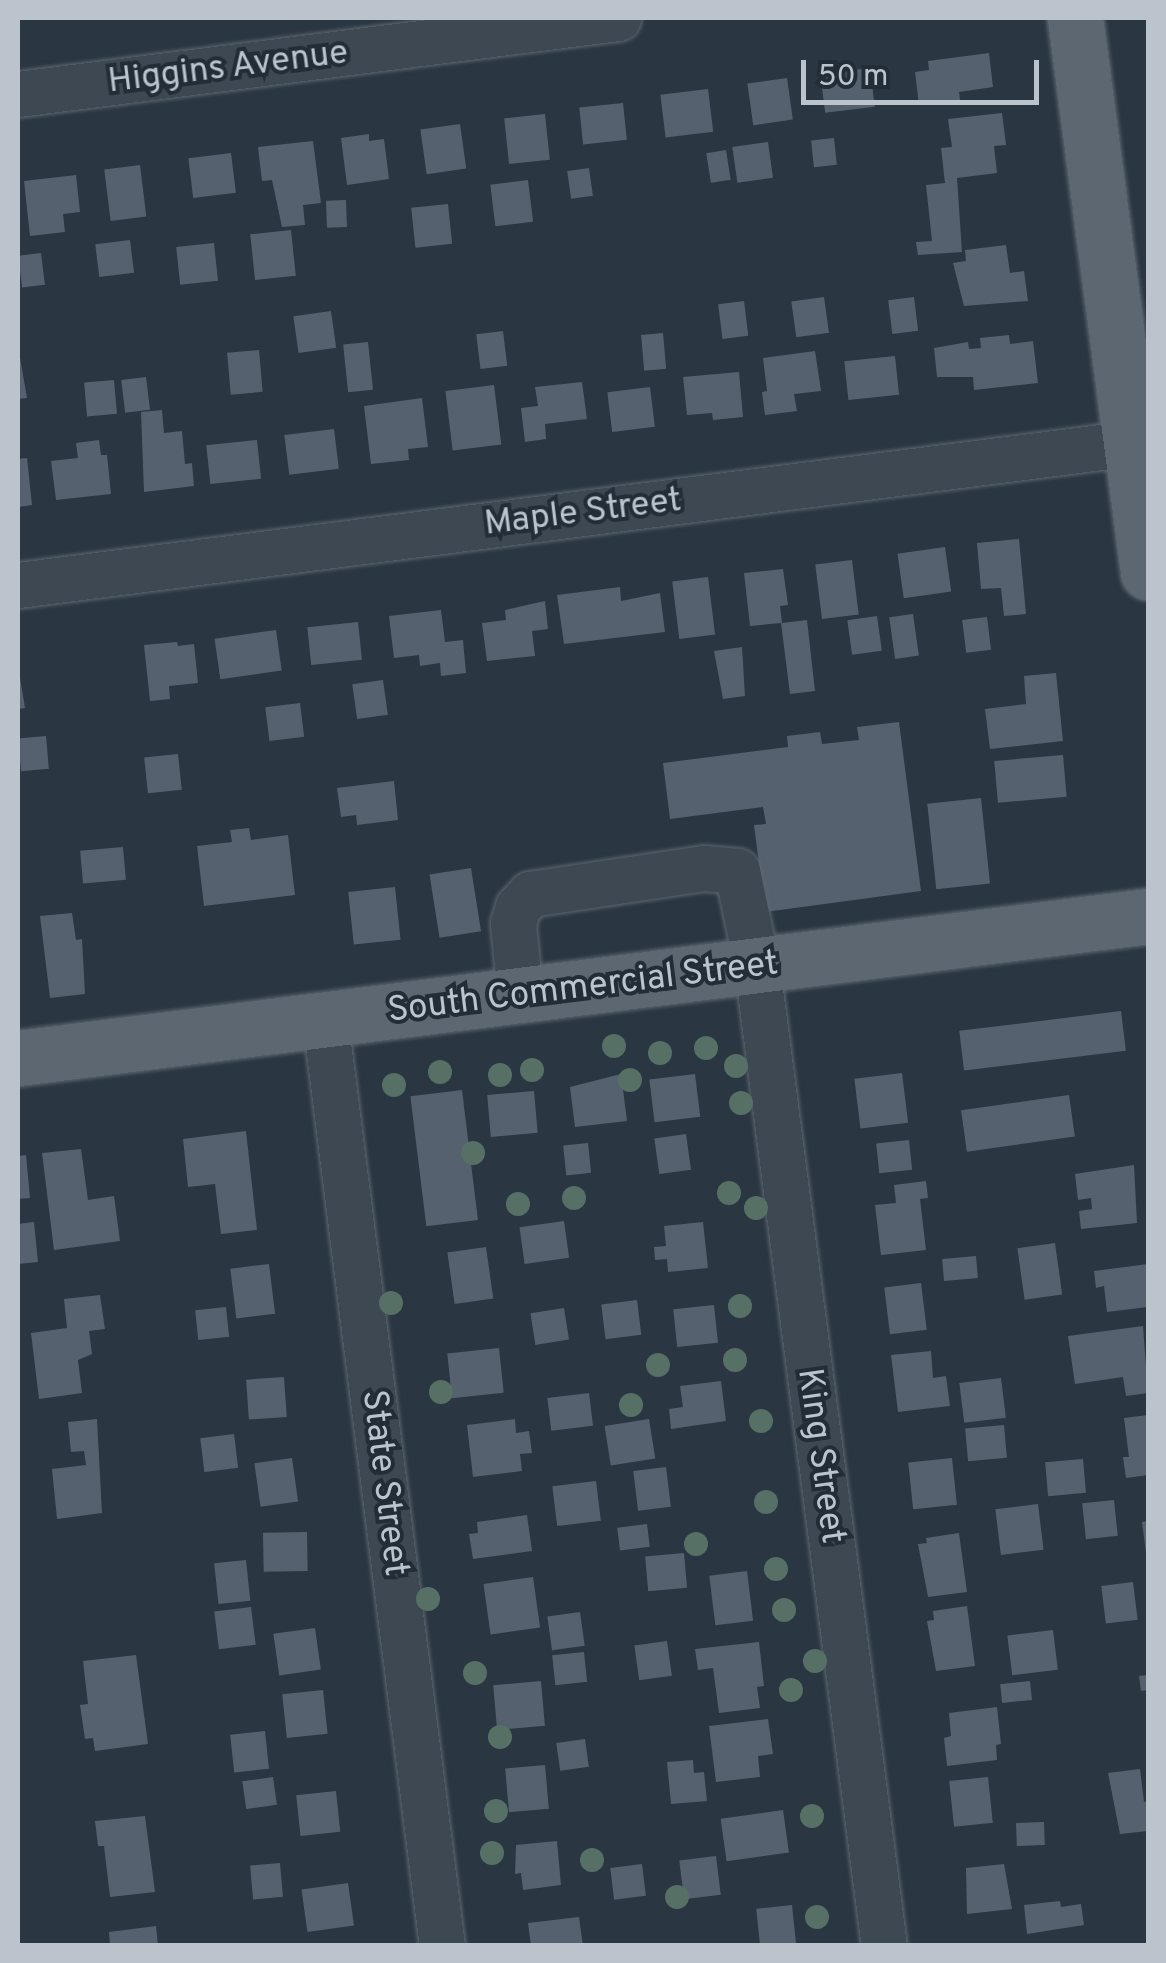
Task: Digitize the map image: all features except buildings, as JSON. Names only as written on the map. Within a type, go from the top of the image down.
[{"type":"main road","points":[[1075,18],[1140,442],[1148,572]]},
{"type":"main road","name":"South Commercial Street","points":[[18,1058],[1148,916]]},
{"type":"street","name":"Higgins Avenue","points":[[18,94],[618,18]]},
{"type":"street","name":"Maple Street","points":[[18,586],[1140,442]]},
{"type":"street","name":"King Street","points":[[520,994],[514,923],[518,907],[530,894],[704,868],[737,872],[757,967],[884,1946]]},
{"type":"street","name":"State Street","points":[[324,1020],[442,1946]]}]
